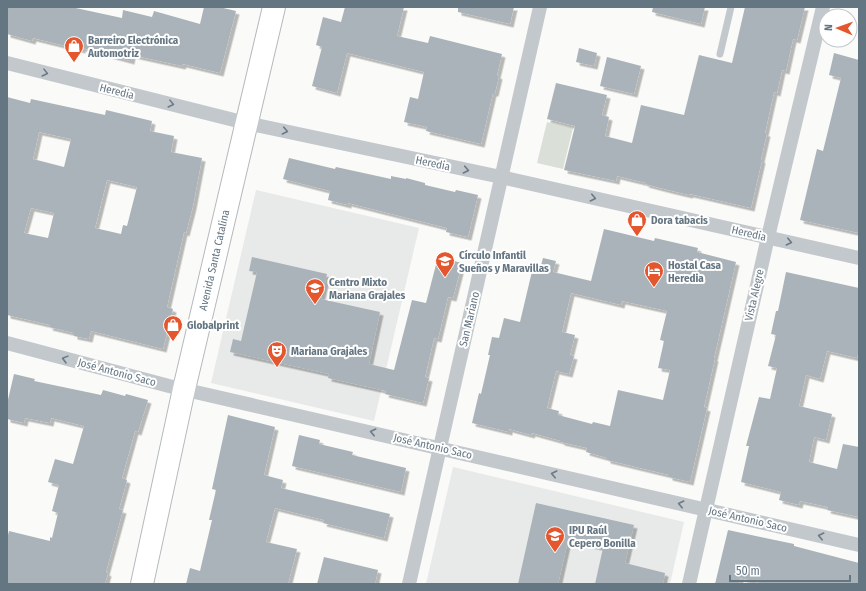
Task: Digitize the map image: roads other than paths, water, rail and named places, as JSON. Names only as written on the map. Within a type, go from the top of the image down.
[{"type":"main road","name":"Avenida Santa Catalina","points":[[142,584],[184,389],[274,7]]},
{"type":"street","name":"San Mariano","points":[[409,584],[540,7]]},
{"type":"street","name":"Vista Alegre","points":[[689,584],[768,237],[823,7]]},
{"type":"street","name":"Heredia","points":[[7,63],[246,123],[501,177],[859,258]]},
{"type":"street","name":"José Antonio Saco","points":[[7,343],[184,389],[859,545]]},
{"type":"lane","points":[[720,54],[731,7]]},
{"type":"place","name":"Barreiro Electrónica Automotriz","points":[[74,63]]},
{"type":"place","name":"Dora tabacis","points":[[637,237]]},
{"type":"place","name":"Círculo Infantil Sueños y Maravillas","points":[[445,278]]},
{"type":"place","name":"Hostal Casa Heredia","points":[[654,288]]},
{"type":"place","name":"Centro Mixto Mariana Grajales","points":[[315,305]]},
{"type":"place","name":"Globalprint","points":[[173,342]]},
{"type":"place","name":"Mariana Grajales","points":[[277,368]]},
{"type":"place","name":"IPU Raúl Cepero Bonilla","points":[[555,553]]}]
